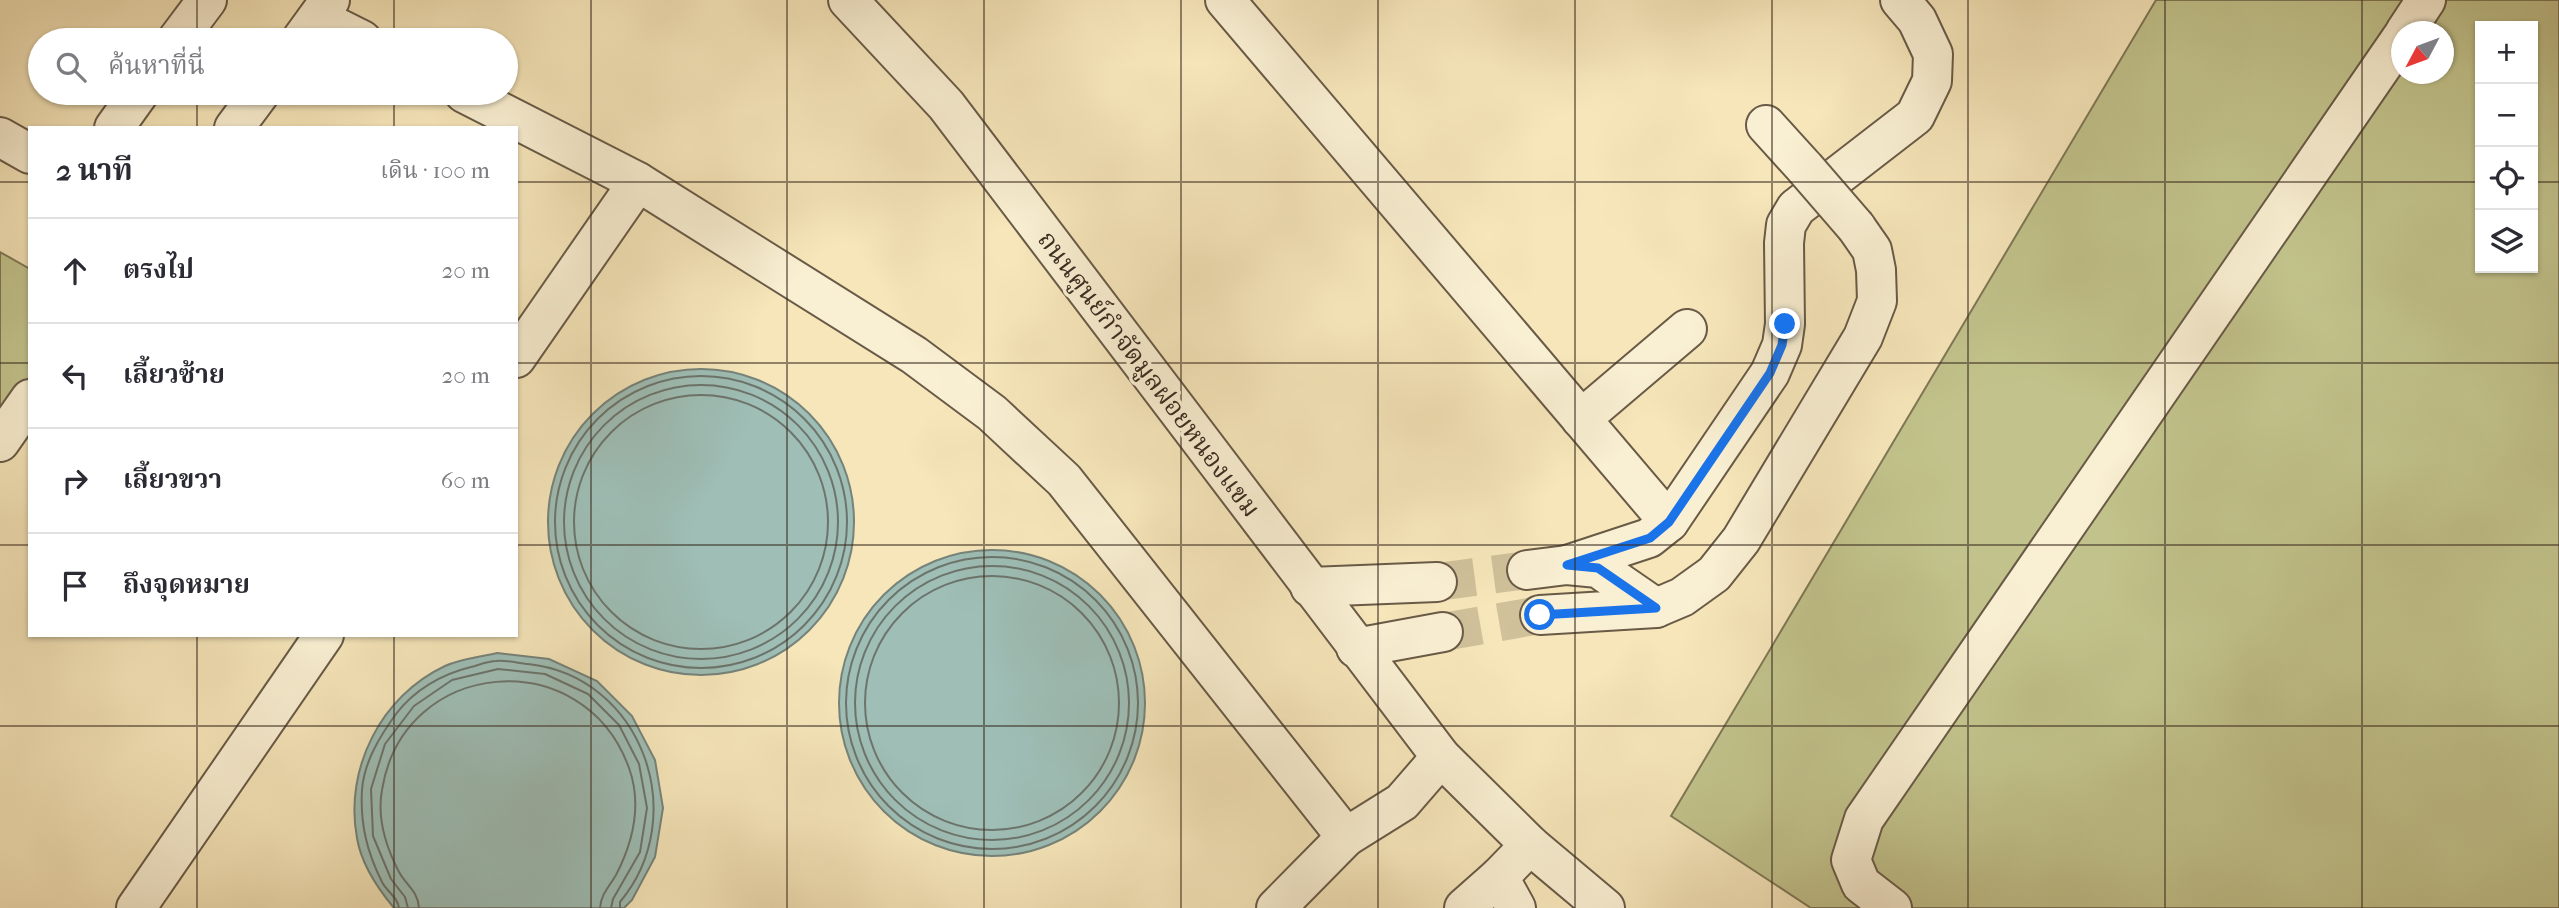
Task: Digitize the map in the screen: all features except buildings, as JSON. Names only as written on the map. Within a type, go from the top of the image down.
[{"type":"street","points":[[186,28],[207,0]]},
{"type":"street","name":"ถนนศูนย์กำจัดมูลฝอยหนองแขม","points":[[848,0],[946,104],[1441,757],[1530,845],[1605,908]]},
{"type":"street","points":[[1226,0],[1669,522]]},
{"type":"street","points":[[1527,570],[1567,565],[1650,538],[1669,522],[1770,373],[1782,345],[1785,324],[1786,225],[1796,208],[1915,116],[1932,81],[1933,54],[1917,20],[1900,0]]},
{"type":"street","points":[[2412,21],[2426,0]]},
{"type":"street","points":[[316,19],[336,28]]},
{"type":"street","points":[[1892,908],[1861,884],[1851,860],[1864,819],[2391,53]]},
{"type":"street","points":[[115,126],[130,105]]},
{"type":"street","points":[[235,126],[251,105]]},
{"type":"street","points":[[487,105],[638,182],[914,355],[1002,423],[1064,480],[1346,837]]},
{"type":"street","points":[[1540,615],[1656,608],[1682,597],[1714,574],[1741,540],[1863,337],[1877,301],[1872,250],[1856,227],[1766,125]]},
{"type":"street","points":[[0,137],[28,153]]},
{"type":"street","points":[[518,355],[638,182]]},
{"type":"street","points":[[1581,419],[1687,328]]},
{"type":"street","points":[[0,442],[28,402]]},
{"type":"street","points":[[1567,565],[1598,568],[1656,608]]},
{"type":"street","points":[[1310,587],[1437,582]]},
{"type":"street","points":[[1356,648],[1443,632]]},
{"type":"street","points":[[136,908],[323,637]]},
{"type":"street","points":[[1276,908],[1346,837],[1402,802],[1441,757]]},
{"type":"street","points":[[1464,908],[1508,892],[1530,845]]},
{"type":"green space","points":[[2156,0],[2559,0],[2559,908],[1811,908],[1671,816]]},
{"type":"green space","points":[[0,252],[28,268],[28,393],[0,432]]},
{"type":"water","points":[[701,369],[731,372],[760,381],[786,395],[809,414],[828,437],[842,463],[851,492],[854,522],[851,552],[842,581],[828,607],[809,630],[786,649],[760,663],[731,672],[701,675],[671,672],[642,663],[616,649],[593,630],[574,607],[560,581],[551,552],[548,522],[551,492],[560,463],[574,437],[593,414],[616,395],[642,381],[671,372]]},
{"type":"water","points":[[992,550],[1022,553],[1051,562],[1077,576],[1100,595],[1119,618],[1133,644],[1142,673],[1145,703],[1142,733],[1133,762],[1119,788],[1100,811],[1077,830],[1051,844],[1022,853],[992,856],[962,853],[933,844],[907,830],[884,811],[865,788],[851,762],[842,733],[839,703],[842,673],[851,644],[865,618],[884,595],[907,576],[933,562],[962,553]]},
{"type":"water","points":[[497,653],[549,659],[597,681],[632,716],[655,760],[663,808],[655,857],[632,900],[624,908],[394,908],[367,866],[359,847],[354,812],[362,761],[372,737],[402,696],[422,679],[445,666]]},
{"type":"tunnel","points":[[1437,582],[1527,570]]},
{"type":"tunnel","points":[[1443,632],[1540,615]]},
{"type":"route","points":[[1540,615],[1656,608],[1598,568],[1567,565],[1650,538],[1669,522],[1770,373],[1782,345],[1785,324]]}]
